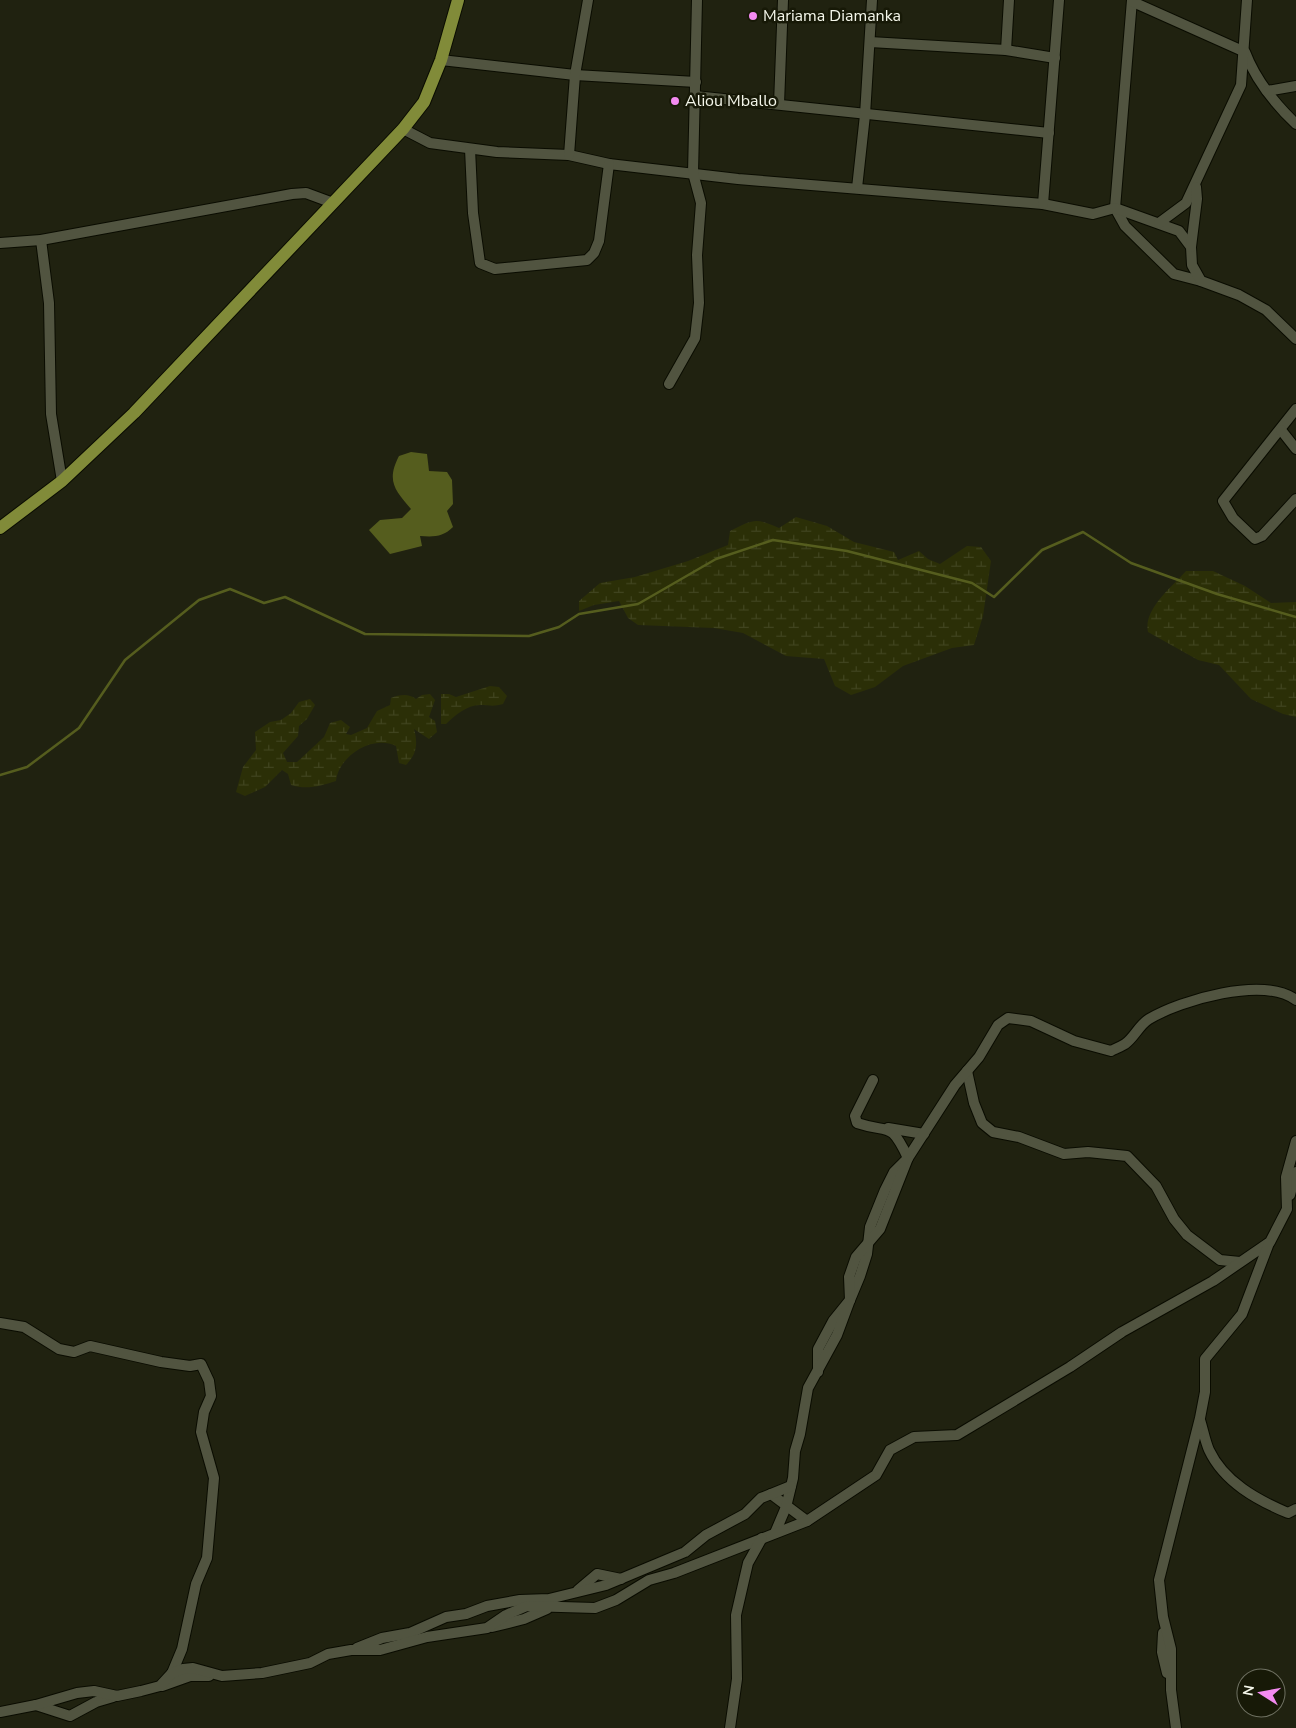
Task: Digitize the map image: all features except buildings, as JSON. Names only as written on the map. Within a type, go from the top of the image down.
[{"type":"main road","points":[[0,528],[62,481],[141,406],[403,129],[424,102],[441,60],[458,0]]},
{"type":"street","points":[[569,155],[575,75],[588,0]]},
{"type":"street","points":[[669,384],[695,338],[698,303],[697,255],[701,203],[693,173],[698,0]]},
{"type":"street","points":[[779,104],[782,0]]},
{"type":"street","points":[[857,188],[866,115],[872,0]]},
{"type":"street","points":[[1006,50],[1010,0]]},
{"type":"street","points":[[1043,204],[1060,0]]},
{"type":"street","points":[[1159,223],[1186,203],[1196,186],[1241,85],[1245,52],[1247,0]]},
{"type":"street","points":[[1296,124],[1253,73],[1245,52],[1134,1],[1115,208],[1125,226],[1174,274],[1239,295],[1266,310],[1296,339]]},
{"type":"street","points":[[870,42],[1006,50],[1055,58]]},
{"type":"street","points":[[441,60],[575,75],[696,82]]},
{"type":"street","points":[[1267,91],[1296,86]]},
{"type":"street","points":[[694,96],[1049,133]]},
{"type":"street","points":[[403,129],[430,143],[470,148],[569,155],[609,164],[738,179],[857,188],[970,200],[1043,204],[1093,214],[1115,208],[1179,231],[1191,247]]},
{"type":"street","points":[[470,148],[473,213],[478,254],[480,263],[495,270],[587,260],[594,253],[599,241],[609,164]]},
{"type":"street","points":[[1196,186],[1197,199],[1191,247],[1192,265],[1201,282]]},
{"type":"street","points":[[0,243],[41,240],[292,194],[306,193],[333,203]]},
{"type":"street","points":[[41,240],[48,303],[51,414],[62,481]]},
{"type":"street","points":[[1296,409],[1223,501],[1233,518],[1255,539],[1262,536],[1296,499]]},
{"type":"street","points":[[1281,430],[1296,449]]},
{"type":"street","points":[[775,1533],[786,1507],[791,1486],[794,1451],[800,1434],[808,1388],[837,1336],[850,1300],[849,1277],[856,1258],[880,1229],[908,1158],[967,1071],[979,1057],[998,1025],[1008,1018],[1031,1021],[1074,1041],[1111,1051],[1125,1044],[1147,1020],[1174,1006],[1247,989],[1288,995],[1296,1000]]},
{"type":"street","points":[[967,1071],[974,1103],[982,1123],[992,1132],[1019,1137],[1064,1154],[1088,1152],[1127,1156],[1156,1186],[1174,1219],[1187,1235],[1220,1260],[1240,1262]]},
{"type":"street","points":[[873,1080],[855,1116],[857,1123],[924,1134]]},
{"type":"street","points":[[885,1127],[898,1137],[908,1158]]},
{"type":"street","points":[[1287,1208],[1286,1178],[1296,1141]]},
{"type":"street","points":[[1176,1728],[1171,1690],[1171,1650],[1163,1617],[1159,1580],[1200,1418],[1205,1392],[1205,1359],[1242,1314],[1270,1242],[1287,1208],[1296,1172]]},
{"type":"street","points":[[36,1705],[70,1716],[96,1702],[160,1686],[190,1676],[262,1673],[295,1667],[328,1654],[351,1650],[380,1650],[427,1637],[487,1628],[506,1615],[527,1606],[595,1608],[616,1600],[649,1580],[674,1573],[807,1521],[876,1475],[890,1450],[914,1437],[957,1435],[1070,1367],[1122,1332],[1213,1280],[1270,1242]]},
{"type":"street","points":[[0,1323],[24,1327],[59,1349],[74,1352],[90,1346],[161,1362],[190,1366],[201,1364],[209,1381],[211,1396],[204,1412],[201,1432],[214,1478],[207,1558],[196,1584],[182,1648],[172,1673],[160,1686]]},
{"type":"street","points":[[1200,1418],[1208,1449],[1219,1467],[1260,1501],[1288,1513],[1296,1509]]},
{"type":"street","points":[[351,1650],[382,1638],[410,1633],[446,1617],[466,1614],[487,1606],[520,1600],[549,1599],[578,1591],[597,1574],[621,1579],[685,1552],[706,1535],[745,1514],[761,1498],[791,1486]]},
{"type":"street","points":[[771,1494],[807,1521]]},
{"type":"street","points":[[730,1728],[737,1678],[736,1615],[748,1563],[762,1538]]},
{"type":"street","points":[[172,1673],[193,1668],[222,1676]]},
{"type":"street","points":[[0,1712],[36,1705],[77,1693],[94,1691],[117,1696]]},
{"type":"green space","points":[[796,517],[827,526],[854,542],[894,552],[898,560],[919,551],[928,559],[940,564],[967,546],[981,547],[991,561],[983,616],[974,645],[952,648],[903,666],[875,687],[851,695],[835,686],[824,659],[786,656],[743,633],[714,628],[638,625],[628,618],[619,601],[594,605],[579,611],[579,601],[600,583],[635,577],[688,561],[728,545],[730,531],[749,522],[764,522],[779,528]]},
{"type":"green space","points":[[1186,571],[1213,571],[1245,586],[1271,603],[1296,602],[1296,717],[1283,714],[1251,699],[1219,665],[1198,660],[1148,632],[1148,623],[1154,607]]},
{"type":"green space","points":[[490,686],[499,687],[507,696],[503,704],[494,706],[475,705],[457,714],[446,724],[441,724],[441,694],[449,694],[456,697]]},
{"type":"green space","points":[[430,694],[435,700],[429,717],[435,721],[437,732],[429,739],[414,729],[416,749],[406,765],[399,763],[396,746],[387,743],[377,743],[367,745],[350,756],[338,772],[336,781],[314,787],[291,785],[288,774],[282,770],[265,787],[245,796],[236,792],[243,767],[256,750],[255,732],[270,722],[281,720],[291,713],[299,702],[310,699],[315,705],[307,719],[299,726],[298,736],[283,753],[287,762],[297,762],[324,737],[330,723],[341,720],[350,727],[346,734],[351,735],[367,728],[377,711],[390,705],[391,698],[404,695],[416,699],[422,695]]},
{"type":"shaded area","points":[[411,452],[427,454],[429,471],[447,472],[452,480],[453,504],[447,511],[453,527],[446,533],[438,536],[420,536],[422,546],[390,554],[369,530],[380,520],[402,518],[411,509],[394,485],[393,472],[399,456]]},
{"type":"waterway","points":[[0,775],[27,767],[79,728],[125,660],[199,600],[230,589],[264,603],[285,597],[365,634],[529,636],[559,627],[579,614],[638,604],[716,559],[773,540],[847,551],[972,583],[994,597],[1042,550],[1083,532],[1131,563],[1217,594],[1296,617]]},
{"type":"place","name":"Mariama Diamanka","points":[[753,16]]},
{"type":"place","name":"Aliou Mballo","points":[[675,101]]}]
